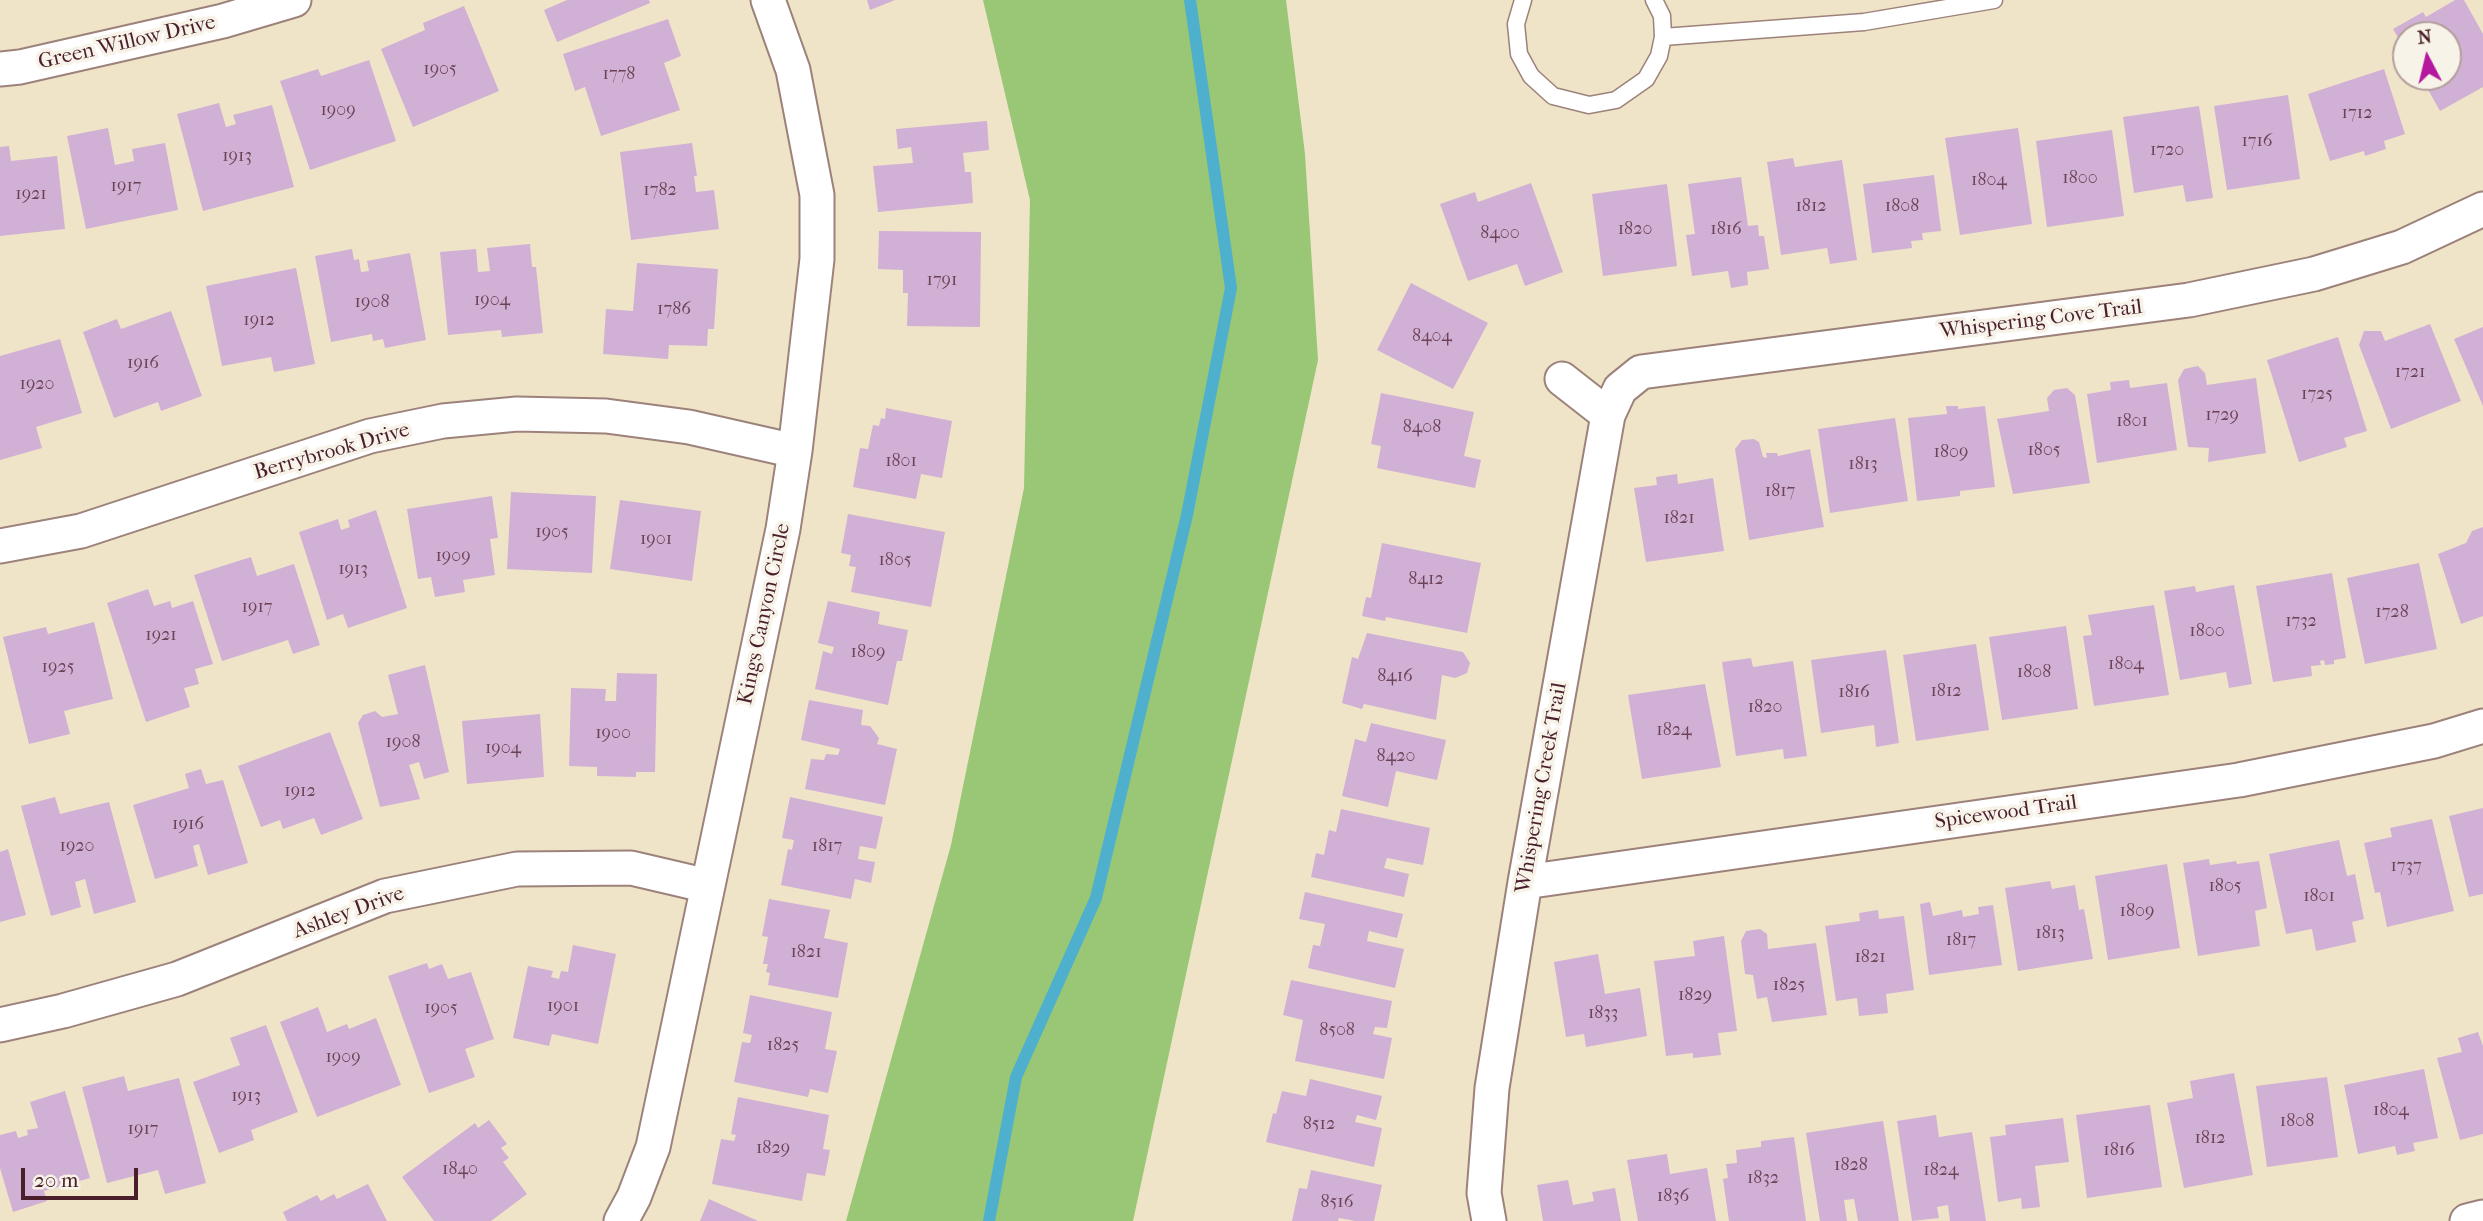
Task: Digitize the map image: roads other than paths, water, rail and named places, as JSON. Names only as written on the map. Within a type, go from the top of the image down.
[{"type":"street","name":"Green Willow Drive","points":[[0,69],[20,67],[223,21],[294,0]]},
{"type":"street","name":"Kings Canyon Circle","points":[[621,1221],[634,1197],[653,1147],[783,530],[795,451],[817,258],[817,195],[793,70],[768,0]]},
{"type":"street","name":"Whispering Cove Trail","points":[[1608,415],[1620,389],[1641,372],[2189,300],[2314,274],[2402,247],[2483,209]]},
{"type":"street","points":[[1562,379],[1608,415]]},
{"type":"street","name":"Berrybrook Drive","points":[[0,546],[80,531],[370,436],[443,421],[517,414],[606,416],[689,427],[795,451]]},
{"type":"street","name":"Whispering Creek Trail","points":[[1489,1221],[1484,1193],[1492,1088],[1525,882],[1608,415]]},
{"type":"street","name":"Spicewood Trail","points":[[1525,882],[2239,780],[2434,741],[2483,726]]},
{"type":"street","name":"Ashley Drive","points":[[0,1025],[63,1012],[177,979],[385,896],[517,869],[631,868],[708,886]]},
{"type":"street","points":[[2467,1221],[2483,1217]]},
{"type":"lane","points":[[1523,0],[1516,24],[1519,54],[1531,76],[1553,96],[1588,105],[1616,100],[1646,79],[1659,56],[1663,37],[1662,16],[1654,0]]},
{"type":"lane","points":[[1663,37],[1864,22],[1994,0]]},
{"type":"waterway","points":[[989,1221],[1016,1077],[1096,898],[1187,515],[1231,288],[1190,0]]}]
